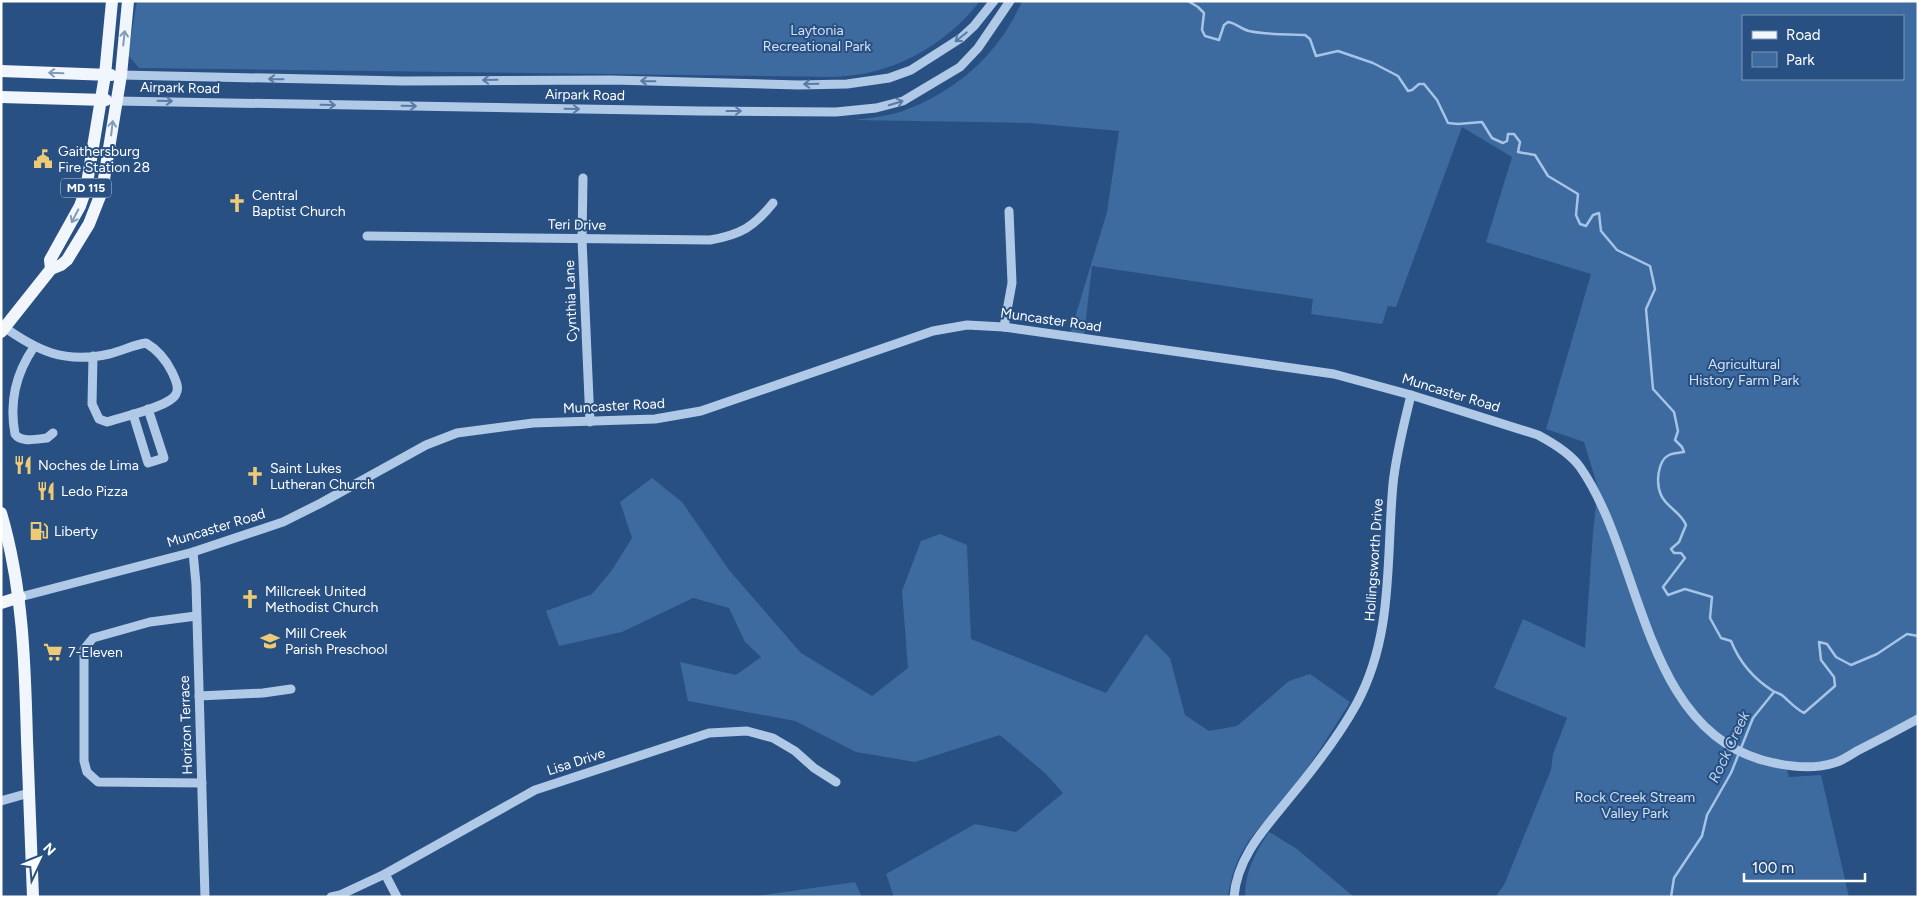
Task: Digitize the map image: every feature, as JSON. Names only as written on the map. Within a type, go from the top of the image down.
[{"type":"main road","name":"MD 115","points":[[51,269],[50,260],[80,206],[86,189],[105,75],[112,1]]},
{"type":"main road","name":"MD 115","points":[[2,328],[51,269],[67,260],[92,217],[102,191],[108,164],[121,75],[128,1]]},
{"type":"main road","points":[[1,71],[121,75]]},
{"type":"main road","points":[[1,97],[116,101]]},
{"type":"main road","points":[[1,513],[9,540],[20,597],[26,671],[33,897]]},
{"type":"main road","points":[[1,603],[20,597]]},
{"type":"street","name":"Airpark Road","points":[[121,75],[402,81],[612,80],[847,84],[889,78],[911,70],[939,54],[961,38],[974,26],[994,1]]},
{"type":"street","name":"Airpark Road","points":[[116,101],[710,111],[836,112],[876,108],[903,101],[960,67],[978,48],[1010,1]]},
{"type":"street","name":"Cynthia Lane","points":[[583,178],[582,239],[590,422]]},
{"type":"street","name":"Teri Drive","points":[[368,236],[710,240],[725,237],[759,221],[773,203]]},
{"type":"street","points":[[1004,327],[1012,283],[1009,211]]},
{"type":"street","name":"Muncaster Road","points":[[20,597],[193,552],[283,522],[426,445],[457,433],[532,423],[655,420],[701,411],[933,331],[968,325],[1004,327],[1334,374],[1411,394],[1538,435],[1558,446],[1579,466],[1602,505],[1649,631],[1678,694],[1696,717],[1733,748],[1754,758],[1786,765],[1809,766],[1834,763],[1918,719]]},
{"type":"street","points":[[2,328],[34,347],[55,356],[94,356],[146,343],[156,348],[168,364],[178,388],[176,396],[167,403],[107,422],[99,419],[95,414],[92,404],[94,356]]},
{"type":"street","points":[[34,347],[22,366],[16,383],[13,404],[15,434],[20,439],[25,439],[47,438],[53,433]]},
{"type":"street","name":"Hollingsworth Drive","points":[[1234,897],[1240,870],[1254,844],[1336,738],[1357,703],[1378,650],[1387,605],[1393,484],[1411,394]]},
{"type":"street","points":[[132,414],[148,463],[164,458],[148,409]]},
{"type":"street","name":"Horizon Terrace","points":[[193,552],[205,897]]},
{"type":"street","points":[[196,616],[150,622],[93,638],[84,649],[84,762],[87,772],[98,782],[202,783]]},
{"type":"street","points":[[199,696],[263,693],[291,689]]},
{"type":"street","name":"Lisa Drive","points":[[330,897],[340,895],[385,874],[535,790],[709,733],[747,731],[773,738],[796,751],[814,768],[836,782]]},
{"type":"street","points":[[1,801],[29,794]]},
{"type":"street","points":[[385,874],[397,897]]},
{"type":"green space","name":"Laytonia Recreational Park","points":[[137,1],[980,1],[950,32],[915,56],[876,71],[834,77],[139,68],[128,55]]},
{"type":"green space","name":"Agricultural History Farm Park","points":[[1022,1],[1918,1],[1918,716],[1828,765],[1786,767],[1789,777],[1821,775],[1849,897],[1495,897],[1504,885],[1551,770],[1553,754],[1567,718],[1494,688],[1523,619],[1585,648],[1598,488],[1584,442],[1546,429],[1591,274],[1486,242],[1512,157],[1462,127],[1396,307],[1388,306],[1382,324],[1311,314],[1313,299],[1092,266],[1084,336],[1070,334],[1107,212],[1119,131],[1029,123],[854,120],[885,116],[903,111],[941,93],[974,68],[989,54],[1002,37]]},
{"type":"green space","points":[[652,478],[682,502],[729,570],[801,653],[872,696],[908,668],[902,591],[921,541],[940,534],[967,545],[971,639],[1106,693],[1146,634],[1170,658],[1185,715],[1209,731],[1237,726],[1289,681],[1310,674],[1350,702],[1305,772],[1258,829],[1243,851],[1232,879],[1228,897],[894,897],[886,874],[975,824],[1016,832],[1063,793],[1046,774],[1000,735],[915,762],[856,752],[795,721],[688,701],[680,662],[736,675],[761,657],[745,642],[729,608],[693,598],[622,632],[559,646],[546,611],[592,594],[612,570],[632,538],[620,502]]},
{"type":"green space","points":[[1269,832],[1297,849],[1354,897],[1245,897],[1249,871],[1259,847]]},
{"type":"green space","points":[[855,882],[862,897],[749,897]]},
{"type":"waterway","points":[[1188,1],[1204,13],[1202,30],[1205,36],[1219,40],[1224,25],[1228,22],[1256,32],[1305,35],[1310,39],[1316,56],[1338,51],[1373,63],[1398,76],[1408,91],[1419,84],[1424,84],[1437,100],[1448,123],[1482,122],[1492,138],[1503,143],[1507,141],[1508,134],[1514,134],[1520,142],[1518,152],[1535,155],[1548,176],[1578,194],[1576,215],[1580,224],[1586,226],[1593,215],[1599,213],[1601,231],[1617,250],[1650,266],[1655,289],[1646,309],[1653,389],[1674,412],[1678,431],[1675,440],[1684,452],[1671,454],[1665,458],[1659,473],[1658,485],[1663,499],[1684,520],[1686,525],[1679,542],[1671,549],[1674,553],[1681,553],[1685,558],[1663,587],[1668,595],[1685,589],[1712,597],[1710,618],[1721,638],[1731,641],[1753,675],[1804,713],[1835,686],[1834,677],[1821,660],[1819,642],[1827,644],[1836,657],[1851,665],[1877,654],[1907,634],[1918,636]]},
{"type":"waterway","name":"Rock Creek","points":[[1671,897],[1674,878],[1702,836],[1707,815],[1731,773],[1753,718],[1774,692]]},
{"type":"place","name":"Gaithersburg Fire Station 28","points":[[43,159]]},
{"type":"place","name":"Central Baptist Church","points":[[237,203]]},
{"type":"place","name":"Noches de Lima","points":[[23,465]]},
{"type":"place","name":"Saint Lukes Lutheran Church","points":[[255,476]]},
{"type":"place","name":"Ledo Pizza","points":[[46,491]]},
{"type":"place","name":"Liberty","points":[[39,531]]},
{"type":"place","name":"Millcreek United Methodist Church","points":[[250,599]]},
{"type":"place","name":"Mill Creek Parish Preschool","points":[[270,641]]},
{"type":"place","name":"7-Eleven","points":[[53,652]]},
{"type":"park label","name":"Rock Creek Stream Valley Park","points":[[1635,806]]}]
